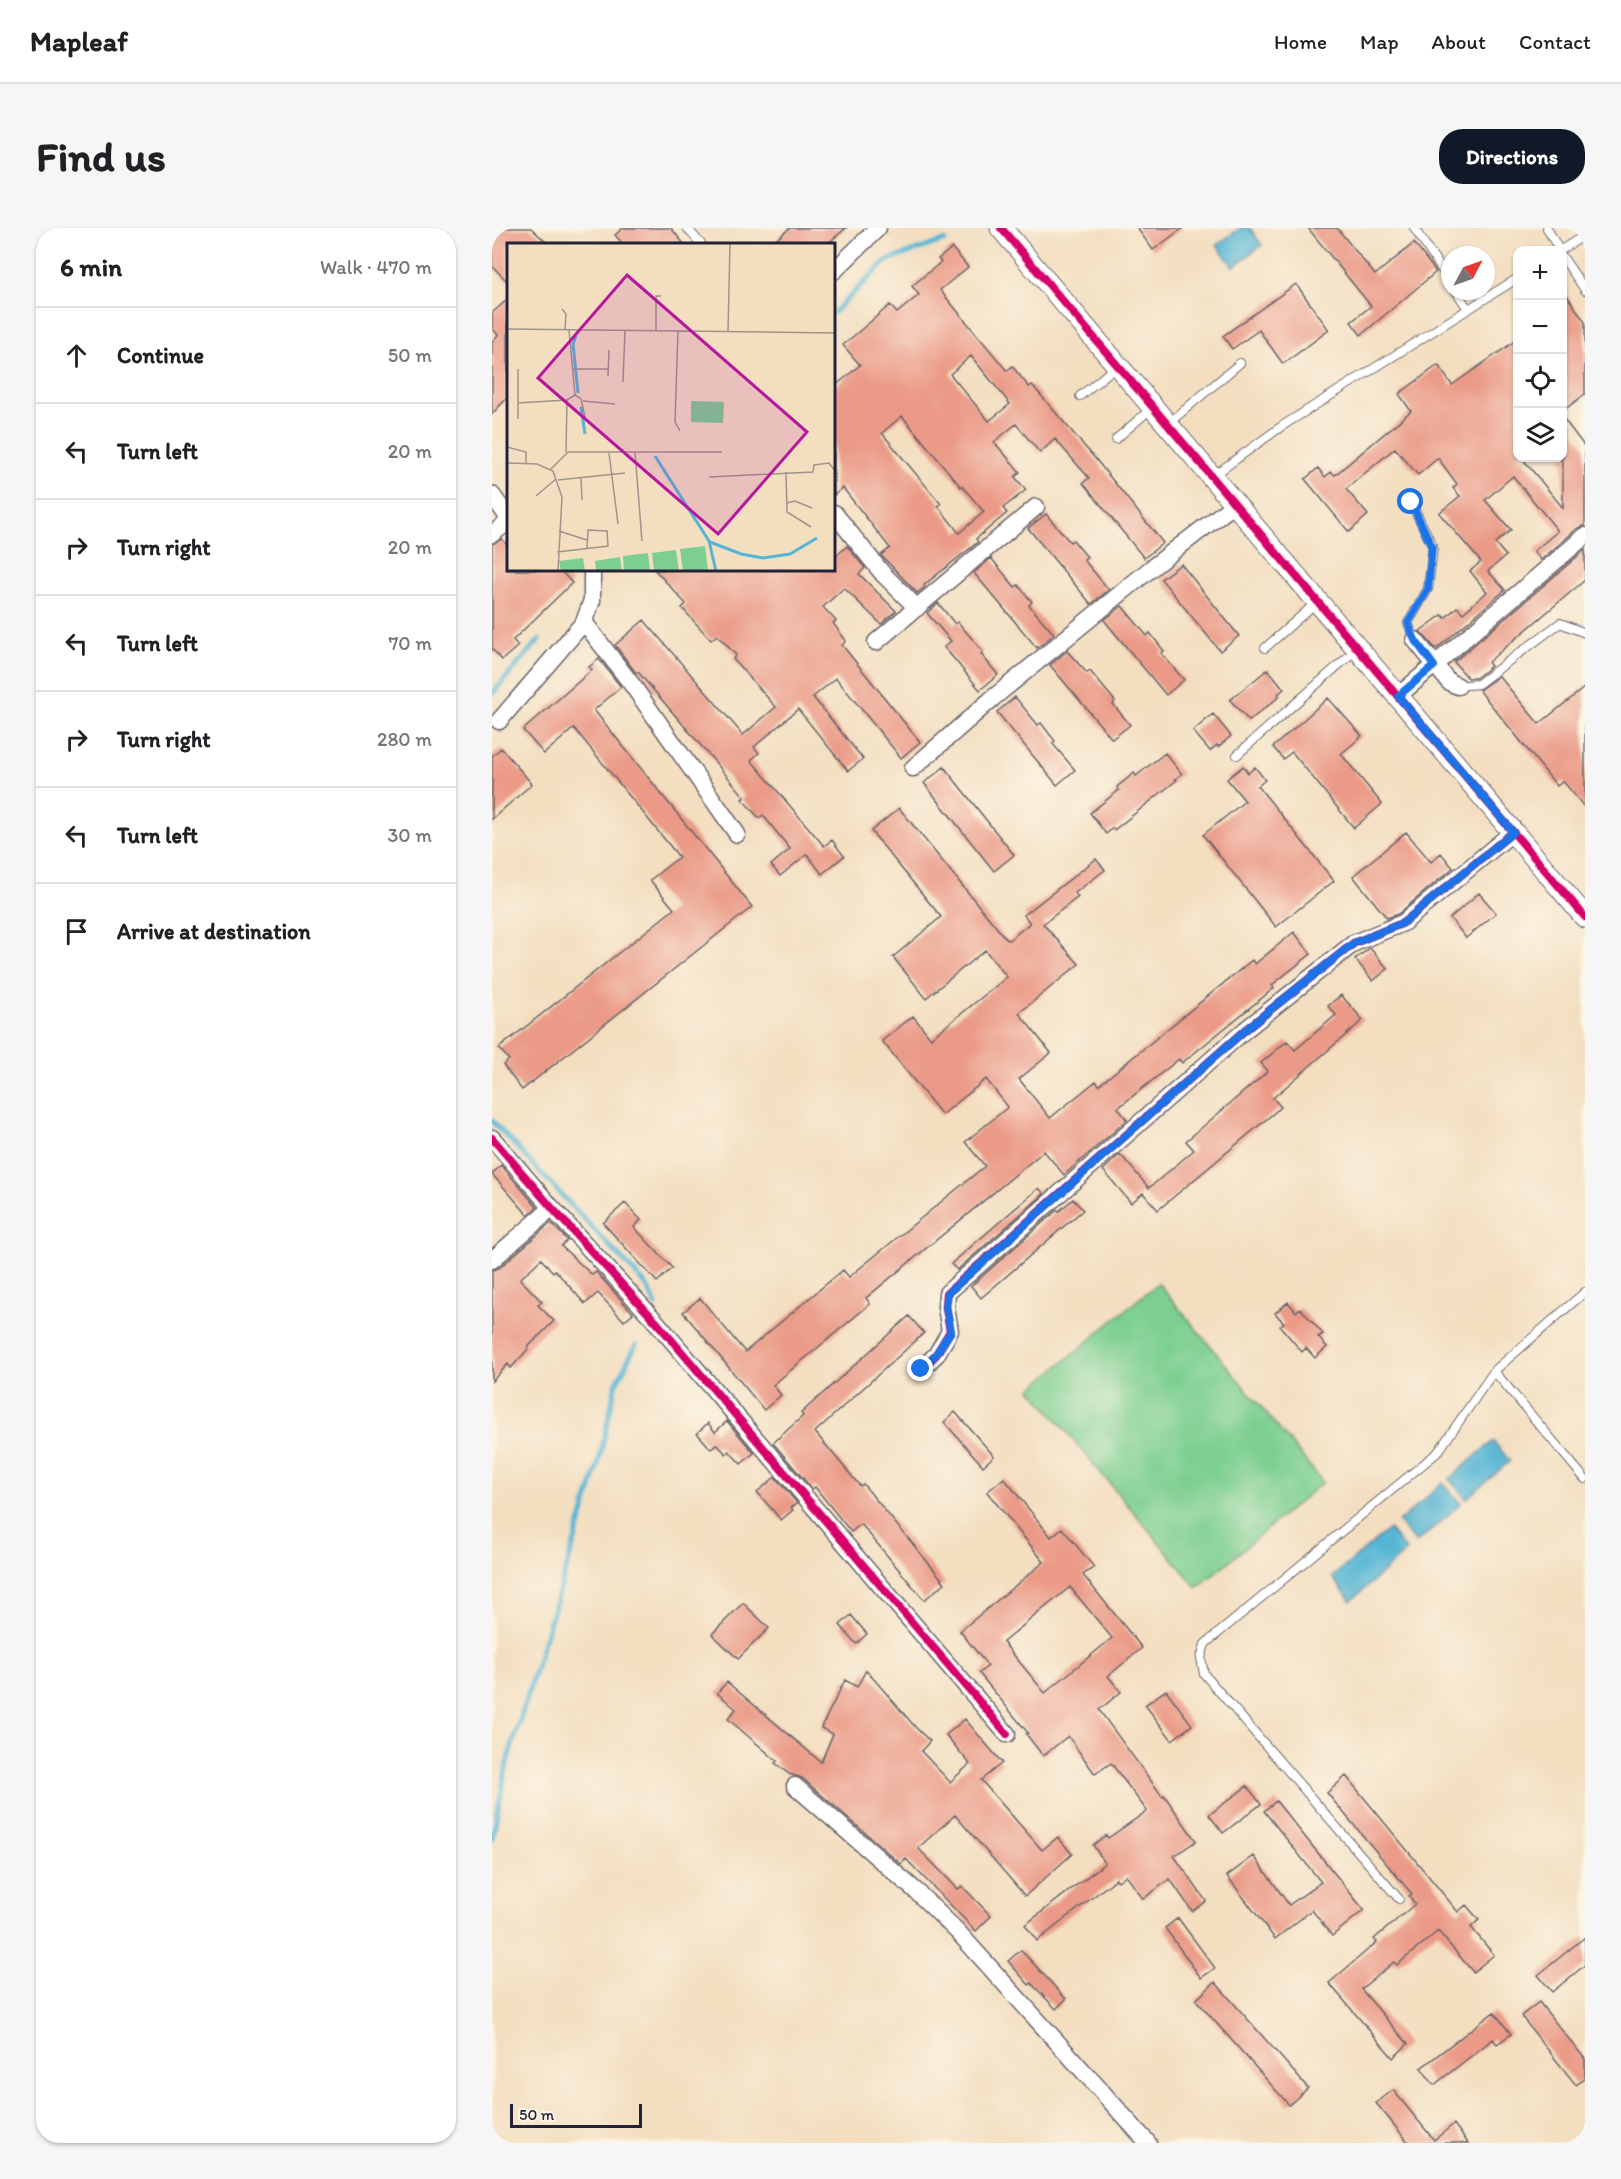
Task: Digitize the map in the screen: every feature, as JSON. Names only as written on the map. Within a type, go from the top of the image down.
[{"type":"street","points":[[836,269],[878,228]]},
{"type":"street","points":[[1001,228],[1585,918]]},
{"type":"street","points":[[492,495],[507,516]]},
{"type":"street","points":[[913,768],[1038,661],[1154,566],[1236,503]]},
{"type":"street","points":[[876,642],[1036,507]]},
{"type":"street","points":[[836,515],[883,574],[916,608]]},
{"type":"street","points":[[492,534],[507,523]]},
{"type":"street","points":[[1398,696],[1585,536]]},
{"type":"street","points":[[499,721],[584,622],[592,600],[592,572]]},
{"type":"street","points":[[584,622],[633,686],[737,834]]},
{"type":"street","points":[[1415,640],[1434,666],[1449,682],[1458,686]]},
{"type":"street","points":[[921,1369],[936,1354],[951,1331],[946,1307],[948,1293],[1245,1030],[1354,943],[1403,923],[1513,832]]},
{"type":"street","points":[[492,1138],[552,1208],[658,1324],[1007,1734]]},
{"type":"street","points":[[492,1260],[552,1208]]},
{"type":"street","points":[[795,1786],[916,1891],[958,1932],[1148,2143]]},
{"type":"lane","points":[[687,228],[700,243]]},
{"type":"lane","points":[[1414,228],[1441,268]]},
{"type":"lane","points":[[1547,228],[1558,246]]},
{"type":"lane","points":[[1567,246],[1585,235]]},
{"type":"lane","points":[[1567,262],[1585,290]]},
{"type":"lane","points":[[1213,476],[1282,426],[1513,281]]},
{"type":"lane","points":[[1462,300],[1468,309]]},
{"type":"lane","points":[[1168,424],[1240,363]]},
{"type":"lane","points":[[1080,396],[1118,365]]},
{"type":"lane","points":[[1116,439],[1154,407]]},
{"type":"lane","points":[[1411,502],[1432,547],[1428,589],[1408,623],[1415,640]]},
{"type":"lane","points":[[1265,648],[1318,601]]},
{"type":"lane","points":[[1458,686],[1478,684],[1560,623],[1585,633]]},
{"type":"lane","points":[[1237,755],[1358,648]]},
{"type":"lane","points":[[1399,1899],[1204,1674],[1201,1658],[1205,1644],[1438,1452],[1494,1371],[1583,1298]]},
{"type":"lane","points":[[1494,1371],[1585,1479]]},
{"type":"green space","points":[[1158,1283],[1323,1482],[1197,1588],[1031,1389]]},
{"type":"water","points":[[1240,228],[1250,228],[1262,245],[1233,267],[1217,245]]},
{"type":"water","points":[[1493,1441],[1510,1461],[1466,1499],[1449,1479]]},
{"type":"water","points":[[1443,1483],[1461,1504],[1416,1543],[1398,1522]]},
{"type":"water","points":[[1389,1529],[1407,1551],[1351,1601],[1332,1577]]},
{"type":"building","points":[[492,228],[531,228],[547,243],[507,243],[507,281],[492,266]]},
{"type":"building","points":[[623,228],[671,228],[683,243],[622,243],[615,235]]},
{"type":"building","points":[[790,228],[846,228],[828,243],[772,243]]},
{"type":"building","points":[[1137,228],[1183,228],[1153,250]]},
{"type":"building","points":[[1308,228],[1337,228],[1375,275],[1414,243],[1436,272],[1361,335],[1351,322],[1371,306]]},
{"type":"building","points":[[952,248],[968,267],[940,290],[1007,371],[1012,366],[1029,387],[1032,385],[1163,543],[1144,558],[1083,483],[1089,478],[1055,439],[1040,453],[1016,424],[994,442],[1020,472],[1015,477],[1026,490],[1003,508],[1007,513],[976,539],[978,542],[917,593],[881,555],[890,548],[843,488],[836,493],[836,385],[860,365],[843,345],[890,305],[897,313],[919,295],[912,286],[941,262],[938,259]],"holes":[[[971,356],[1010,404],[989,421],[950,374]],[[902,416],[984,512],[959,533],[938,506],[941,504],[882,433]]]},
{"type":"building","points":[[1296,284],[1329,330],[1283,364],[1259,330],[1232,349],[1223,336]]},
{"type":"building","points":[[1567,296],[1585,322],[1585,394],[1567,408]]},
{"type":"building","points":[[507,300],[507,398],[492,414],[492,342],[498,335],[492,328],[492,313]]},
{"type":"building","points":[[1513,342],[1513,462],[1525,462],[1563,508],[1563,462],[1567,462],[1567,423],[1585,447],[1585,526],[1578,528],[1541,560],[1534,551],[1558,531],[1513,476],[1485,500],[1511,530],[1495,543],[1506,556],[1488,571],[1505,590],[1436,649],[1420,631],[1442,615],[1445,618],[1457,607],[1463,613],[1487,592],[1470,571],[1481,562],[1439,513],[1460,496],[1453,488],[1457,484],[1438,458],[1418,475],[1395,448],[1346,489],[1368,515],[1349,532],[1305,479],[1318,468],[1325,477],[1331,472],[1335,475],[1411,411],[1399,394],[1438,365],[1452,385]]},
{"type":"building","points":[[1046,514],[1070,542],[1073,540],[1087,557],[1084,560],[1109,590],[1091,604],[1028,528]]},
{"type":"building","points":[[502,539],[507,545],[507,572],[562,572],[572,583],[513,640],[518,646],[502,660],[492,649],[492,544]]},
{"type":"building","points":[[847,546],[865,568],[859,574],[896,611],[881,624],[844,588],[823,607],[836,621],[833,623],[846,641],[842,645],[920,742],[901,758],[836,678],[813,697],[863,759],[848,771],[798,709],[754,747],[759,753],[751,760],[824,846],[832,840],[844,856],[822,874],[807,854],[780,876],[771,865],[790,849],[763,815],[759,818],[742,799],[745,797],[638,672],[636,673],[615,645],[644,620],[743,735],[776,707],[733,659],[736,655],[717,635],[711,640],[682,608],[686,604],[657,572],[836,572],[836,556]]},
{"type":"building","points":[[1585,550],[1585,580],[1488,662],[1491,666],[1476,678],[1468,678],[1454,662]]},
{"type":"building","points":[[991,558],[1015,587],[1018,585],[1032,602],[1029,605],[1054,634],[1037,648],[974,573]]},
{"type":"building","points":[[1181,564],[1239,636],[1220,651],[1161,579]]},
{"type":"building","points":[[938,603],[955,624],[958,622],[983,652],[981,654],[998,675],[980,690],[944,647],[951,641],[927,613]]},
{"type":"building","points":[[1122,606],[1147,636],[1150,633],[1164,651],[1161,653],[1184,680],[1166,695],[1104,620]]},
{"type":"building","points":[[1067,651],[1087,673],[1090,671],[1115,701],[1113,704],[1130,725],[1112,739],[1050,665]]},
{"type":"building","points":[[599,659],[621,687],[594,710],[752,907],[522,1090],[503,1065],[509,1060],[499,1048],[674,909],[650,880],[679,857],[574,728],[544,754],[523,730],[592,670],[589,667]]},
{"type":"building","points":[[1268,669],[1284,689],[1278,694],[1280,696],[1249,721],[1230,700]]},
{"type":"building","points":[[1499,676],[1539,724],[1585,687],[1585,808],[1563,781],[1557,786],[1479,690]]},
{"type":"building","points":[[1015,697],[1038,725],[1041,723],[1055,741],[1052,743],[1075,770],[1057,785],[997,712]]},
{"type":"building","points":[[1328,698],[1362,736],[1341,754],[1382,804],[1354,828],[1292,752],[1283,759],[1273,747]]},
{"type":"building","points":[[1213,714],[1231,736],[1210,751],[1193,731]]},
{"type":"building","points":[[501,748],[532,784],[492,819],[492,756]]},
{"type":"building","points":[[1165,753],[1182,774],[1114,830],[1113,828],[1106,834],[1090,813],[1119,790],[1117,787],[1134,773],[1136,776]]},
{"type":"building","points":[[1243,766],[1248,773],[1255,767],[1265,780],[1258,786],[1334,881],[1276,927],[1203,835],[1245,801],[1227,779]]},
{"type":"building","points":[[944,767],[1014,855],[994,871],[924,783]]},
{"type":"building","points":[[899,808],[1009,940],[1030,923],[1024,915],[1096,859],[1105,870],[1075,893],[1078,897],[1043,924],[1079,964],[1019,1013],[1051,1053],[1019,1079],[1050,1118],[1096,1081],[1099,1085],[1252,960],[1255,964],[1294,932],[1311,954],[1272,985],[1274,988],[1182,1063],[1179,1059],[1118,1108],[1127,1120],[1064,1175],[1044,1151],[866,1298],[870,1304],[773,1385],[781,1395],[764,1410],[683,1312],[700,1298],[745,1352],[843,1270],[849,1277],[985,1166],[965,1142],[1008,1107],[986,1079],[942,1115],[882,1041],[913,1016],[931,1038],[1007,977],[985,950],[926,998],[893,957],[941,917],[871,831]]},
{"type":"building","points":[[1406,832],[1431,862],[1441,853],[1453,868],[1398,914],[1387,918],[1353,876]]},
{"type":"building","points":[[1479,893],[1496,913],[1466,938],[1450,918]]},
{"type":"building","points":[[1370,948],[1388,969],[1373,981],[1355,959]]},
{"type":"building","points":[[1341,995],[1363,1020],[1273,1098],[1281,1107],[1158,1210],[1143,1193],[1131,1203],[1103,1170],[1120,1154],[1149,1188],[1194,1150],[1186,1141],[1268,1071],[1261,1063],[1287,1041],[1295,1050],[1336,1015],[1328,1006]]},
{"type":"building","points":[[501,1165],[537,1207],[528,1215],[492,1174]]},
{"type":"building","points":[[1039,1188],[1044,1194],[957,1270],[951,1264]]},
{"type":"building","points":[[1073,1199],[1083,1210],[981,1298],[971,1286],[1057,1210],[1059,1211]]},
{"type":"building","points":[[625,1203],[641,1220],[634,1227],[672,1268],[657,1282],[603,1223]]},
{"type":"building","points":[[551,1223],[567,1240],[561,1246],[592,1275],[596,1272],[633,1313],[624,1321],[598,1293],[585,1304],[555,1270],[553,1272],[541,1259],[520,1279],[542,1302],[538,1305],[554,1321],[511,1368],[508,1364],[492,1381],[492,1270],[499,1268]]},
{"type":"building","points":[[1288,1302],[1296,1312],[1300,1308],[1323,1334],[1318,1337],[1327,1347],[1315,1358],[1306,1348],[1302,1352],[1280,1326],[1284,1323],[1275,1313]]},
{"type":"building","points":[[909,1316],[924,1333],[815,1432],[860,1486],[863,1484],[945,1583],[924,1600],[861,1524],[851,1532],[815,1487],[812,1489],[773,1443],[803,1416],[801,1413]]},
{"type":"building","points":[[955,1412],[994,1456],[983,1466],[944,1422]]},
{"type":"building","points":[[727,1421],[754,1453],[741,1464],[729,1451],[726,1454],[717,1444],[711,1449],[697,1433],[708,1423],[715,1432]]},
{"type":"building","points":[[775,1477],[797,1503],[791,1508],[793,1510],[781,1520],[757,1492]]},
{"type":"building","points":[[1004,1478],[1051,1537],[1062,1528],[1094,1567],[1083,1575],[1142,1648],[1108,1676],[1121,1692],[1099,1710],[1196,1841],[1174,1856],[1206,1901],[1192,1911],[1170,1879],[1143,1899],[1126,1875],[1118,1881],[1116,1879],[1037,1941],[1025,1925],[1105,1863],[1093,1845],[1106,1835],[1108,1838],[1147,1811],[1111,1763],[1095,1774],[1068,1736],[1043,1756],[1026,1734],[1028,1733],[979,1673],[988,1666],[960,1631],[1044,1562],[987,1492]],"holes":[[[1070,1587],[1112,1638],[1045,1693],[1003,1642]]]},
{"type":"building","points":[[743,1603],[769,1628],[738,1659],[712,1634]]},
{"type":"building","points":[[851,1615],[867,1634],[856,1644],[840,1625]]},
{"type":"building","points":[[866,1670],[930,1741],[921,1751],[950,1782],[970,1764],[946,1735],[965,1719],[1002,1763],[981,1780],[1042,1850],[1058,1837],[1072,1854],[1025,1896],[955,1815],[918,1848],[958,1889],[962,1886],[991,1916],[976,1931],[906,1859],[901,1864],[802,1778],[789,1774],[775,1763],[777,1761],[728,1719],[736,1709],[717,1693],[727,1682],[821,1762],[833,1734],[821,1728],[845,1680],[857,1687]]},
{"type":"building","points":[[1166,1690],[1192,1725],[1172,1740],[1145,1705]]},
{"type":"building","points":[[1346,1776],[1458,1912],[1466,1905],[1479,1920],[1471,1927],[1494,1955],[1473,1972],[1438,1931],[1397,1965],[1394,1962],[1361,1989],[1408,2044],[1393,2058],[1329,1983],[1377,1942],[1374,1939],[1415,1904],[1409,1896],[1412,1894],[1327,1793]]},
{"type":"building","points":[[1247,1786],[1261,1804],[1223,1833],[1209,1815]]},
{"type":"building","points":[[1276,1801],[1364,1910],[1332,1936],[1312,1910],[1275,1939],[1227,1876],[1254,1856],[1289,1905],[1321,1882],[1264,1811]]},
{"type":"building","points":[[1178,1918],[1215,1968],[1201,1978],[1165,1928]]},
{"type":"building","points":[[1585,1937],[1585,1965],[1552,1992],[1538,1975]]},
{"type":"building","points":[[1021,1950],[1066,1999],[1056,2009],[1031,1983],[1029,1985],[1008,1961]]},
{"type":"building","points":[[1215,1982],[1308,2088],[1289,2105],[1196,2000]]},
{"type":"building","points":[[1539,2002],[1585,2059],[1585,2078],[1576,2085],[1521,2016]]},
{"type":"building","points":[[1494,2012],[1511,2034],[1497,2044],[1493,2039],[1434,2085],[1421,2068]]},
{"type":"building","points":[[1393,2090],[1434,2140],[1454,2124],[1468,2143],[1409,2143],[1376,2103]]},
{"type":"waterway","points":[[836,310],[886,261],[945,240]]},
{"type":"waterway","points":[[492,694],[539,640]]},
{"type":"waterway","points":[[492,1121],[647,1286],[656,1305]]},
{"type":"waterway","points":[[492,1839],[508,1759],[598,1465],[616,1384],[636,1345]]},
{"type":"cycle path","points":[[1001,228],[1585,917]]},
{"type":"cycle path","points":[[921,1369],[936,1355],[950,1331],[946,1307],[947,1293],[1245,1030],[1354,943],[1403,923],[1513,832]]},
{"type":"cycle path","points":[[492,1138],[552,1208],[658,1324],[1007,1734]]},
{"type":"route","points":[[921,1369],[936,1354],[951,1331],[946,1307],[948,1293],[1245,1030],[1354,943],[1403,923],[1513,832],[1398,696],[1434,666],[1415,640],[1408,623],[1428,589],[1432,547],[1411,502]]}]
